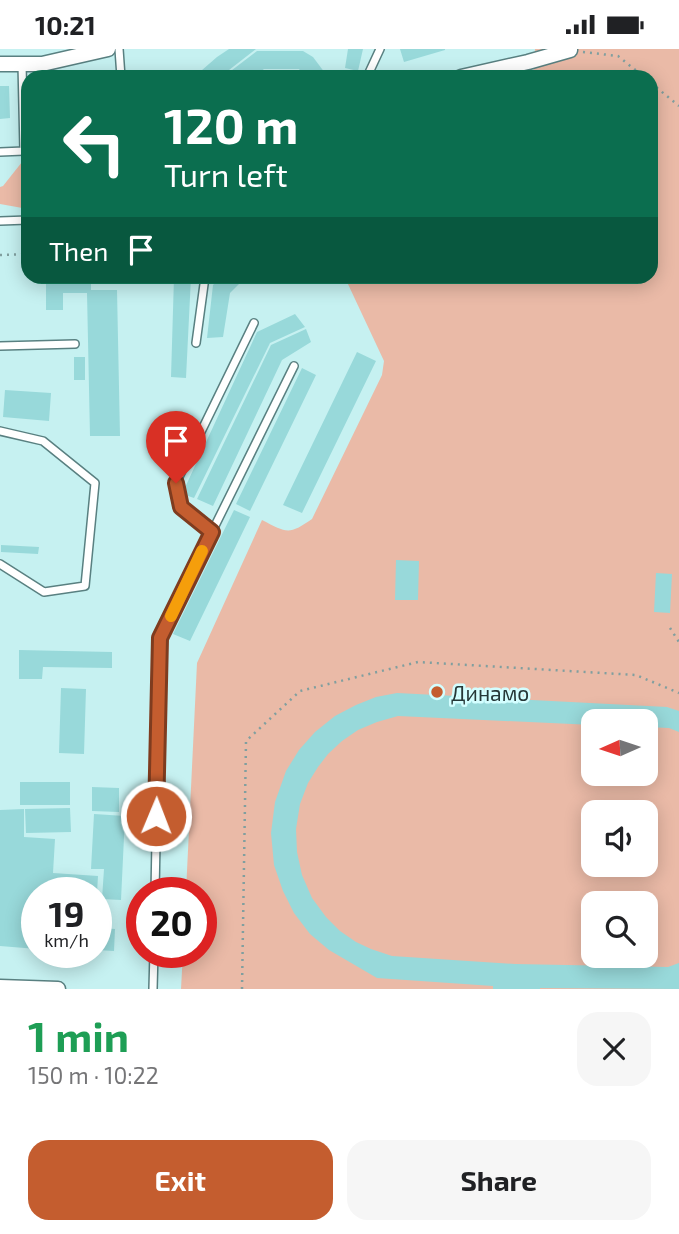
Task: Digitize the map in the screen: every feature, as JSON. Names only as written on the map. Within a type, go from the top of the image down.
[{"type":"street","points":[[0,64],[42,64],[108,49]]},
{"type":"street","points":[[492,70],[570,50]]},
{"type":"street","points":[[0,987],[58,989]]},
{"type":"lane","points":[[119,49],[120,70]]},
{"type":"lane","points":[[370,70],[380,49]]},
{"type":"lane","points":[[22,64],[22,70]]},
{"type":"lane","points":[[0,152],[21,151]]},
{"type":"lane","points":[[0,221],[21,220]]},
{"type":"lane","points":[[196,343],[204,284]]},
{"type":"lane","points":[[212,532],[181,507],[176,483],[254,323]]},
{"type":"lane","points":[[0,346],[75,344]]},
{"type":"lane","points":[[155,877],[160,638],[293,366]]},
{"type":"lane","points":[[0,431],[43,441],[94,483],[85,586],[44,592],[0,563]]},
{"type":"lane","points":[[153,989],[154,968]]},
{"type":"path","points":[[570,50],[618,56],[635,70]]},
{"type":"path","points":[[658,89],[679,106]]},
{"type":"path","points":[[0,255],[21,254]]},
{"type":"path","points":[[670,628],[679,642]]},
{"type":"path","points":[[242,989],[246,741],[300,691],[418,662],[636,675],[679,693]]},
{"type":"shaded area","name":"Динамо","points":[[535,49],[679,49],[679,989],[181,989],[182,968],[217,968],[217,877],[187,877],[197,663],[262,520],[283,530],[293,530],[312,519],[382,375],[384,361],[348,284],[658,284],[658,70],[534,70]]},
{"type":"shaded area","points":[[21,163],[21,208],[0,204],[0,187]]},
{"type":"building","points":[[229,49],[256,49],[229,70],[202,70]]},
{"type":"building","points":[[348,49],[363,49],[358,70],[345,68]]},
{"type":"building","points":[[400,49],[445,49],[445,50],[404,62]]},
{"type":"building","points":[[257,51],[303,51],[313,57],[323,70],[264,69],[232,70]]},
{"type":"building","points":[[0,86],[9,86],[10,118],[0,119]]},
{"type":"building","points":[[46,284],[91,284],[91,290],[117,290],[120,436],[90,436],[87,293],[63,293],[63,310],[46,310]]},
{"type":"building","points":[[174,284],[191,284],[186,378],[171,377]]},
{"type":"building","points":[[239,284],[230,293],[223,337],[207,338],[213,285]]},
{"type":"building","points":[[295,314],[305,327],[270,343],[194,498],[182,494],[257,332]]},
{"type":"building","points":[[306,329],[311,342],[282,360],[213,506],[197,499],[271,345]]},
{"type":"building","points":[[357,352],[376,361],[302,513],[283,505]]},
{"type":"building","points":[[74,357],[85,357],[85,380],[74,380]]},
{"type":"building","points":[[302,368],[316,375],[250,511],[236,504]]},
{"type":"building","points":[[5,390],[51,393],[49,421],[3,417]]},
{"type":"building","points":[[234,510],[250,517],[190,641],[173,634]]},
{"type":"building","points":[[1,545],[39,547],[38,554],[1,552]]},
{"type":"building","points":[[396,560],[419,561],[418,600],[395,600]]},
{"type":"building","points":[[656,573],[672,574],[670,613],[654,612]]},
{"type":"building","points":[[19,650],[112,652],[112,668],[43,667],[42,679],[19,679]]},
{"type":"building","points":[[61,688],[86,689],[84,754],[59,753]]},
{"type":"building","points":[[397,693],[667,707],[679,711],[679,732],[658,728],[658,709],[581,709],[581,724],[398,716],[377,722],[342,741],[318,767],[300,804],[296,829],[302,875],[312,898],[340,931],[371,949],[392,956],[581,965],[581,968],[658,968],[679,963],[679,989],[493,989],[493,986],[377,978],[329,950],[310,934],[294,913],[274,865],[271,833],[275,802],[286,771],[315,732],[335,716],[376,697]]},
{"type":"building","points":[[20,782],[70,782],[70,805],[20,805]]},
{"type":"building","points":[[92,787],[119,788],[119,812],[92,811]]},
{"type":"building","points":[[70,808],[71,832],[26,833],[25,809]]},
{"type":"building","points":[[24,809],[24,837],[55,839],[53,873],[98,876],[21,877],[21,948],[0,946],[0,810]]},
{"type":"building","points":[[94,814],[125,816],[121,900],[112,900],[112,877],[103,877],[104,869],[91,869]]},
{"type":"building","points":[[112,929],[115,929],[112,951]]},
{"type":"slow traffic","points":[[171,616],[202,551]]},
{"type":"place","name":"Динамо","points":[[437,692]]},
{"type":"route","points":[[156,816],[160,638],[212,532],[181,507],[176,483]]}]
